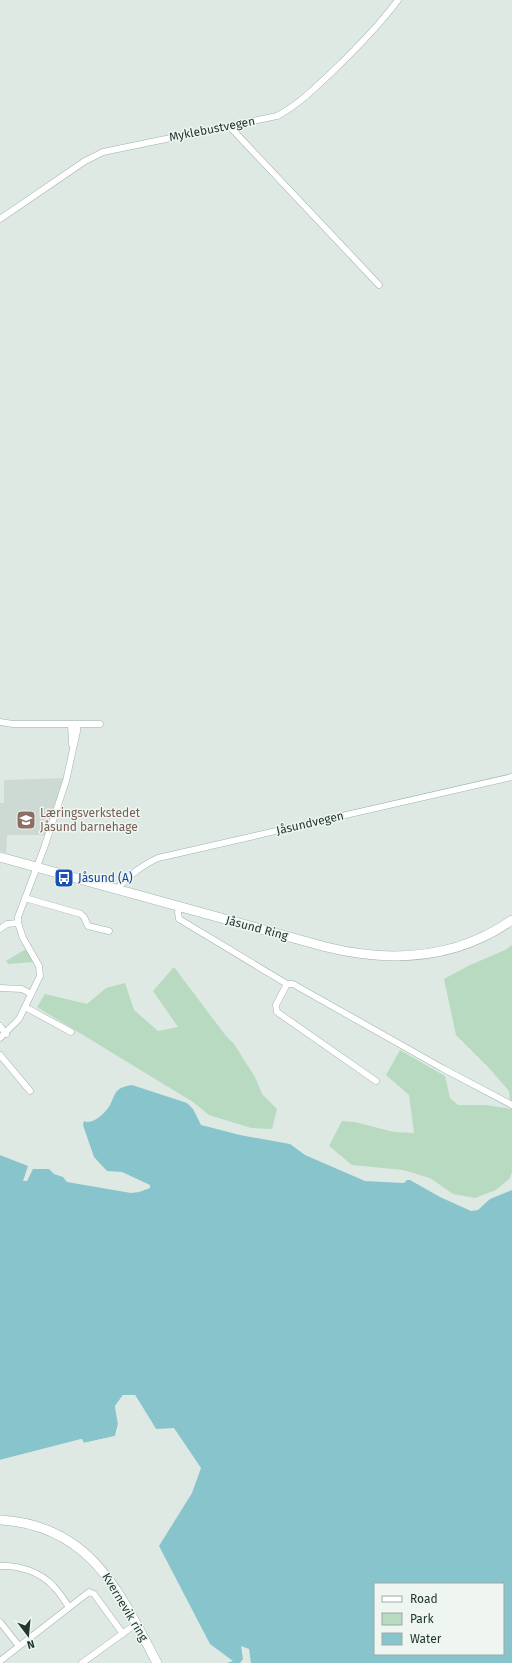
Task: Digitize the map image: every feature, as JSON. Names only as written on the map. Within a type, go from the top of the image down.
[{"type":"main road","name":"Jåsund Ring","points":[[0,857],[326,947],[359,954],[382,956],[422,955],[456,948],[476,940],[512,920]]},
{"type":"main road","name":"Kvernevik ring","points":[[0,1520],[48,1530],[75,1545],[92,1559],[109,1578],[157,1663]]},
{"type":"street","name":"Myklebustvegen","points":[[0,219],[96,155],[116,149],[277,116],[292,108],[304,99],[360,45],[378,26],[398,0]]},
{"type":"street","points":[[229,126],[379,285]]},
{"type":"street","points":[[0,722],[13,724],[100,724]]},
{"type":"street","points":[[0,1038],[6,1034],[19,1019],[38,981],[39,966],[27,946],[18,922],[18,914],[26,898],[66,781],[73,751],[74,724]]},
{"type":"street","name":"Jåsundvegen","points":[[117,889],[121,884],[158,858],[512,777]]},
{"type":"street","points":[[26,898],[81,914],[84,916],[88,926],[109,931]]},
{"type":"street","points":[[179,906],[179,918],[287,984],[293,984],[442,1068],[512,1105]]},
{"type":"street","points":[[0,929],[7,924],[18,922]]},
{"type":"street","points":[[287,984],[276,1005],[277,1012],[376,1081]]},
{"type":"street","points":[[0,988],[22,988],[32,994]]},
{"type":"street","points":[[25,1008],[71,1032]]},
{"type":"street","points":[[0,1026],[6,1034]]},
{"type":"street","points":[[0,1055],[30,1091]]},
{"type":"street","points":[[0,1566],[23,1568],[47,1580],[55,1587],[69,1607]]},
{"type":"street","points":[[0,1661],[86,1594],[91,1592],[123,1634]]},
{"type":"street","points":[[0,1622],[18,1646]]},
{"type":"street","points":[[82,1663],[136,1624]]},
{"type":"shaded area","name":"Læringsverkstedet Jåsund barnehage","points":[[64,778],[46,835],[7,835],[6,853],[0,851],[0,803],[4,803],[4,780]]},
{"type":"green space","points":[[512,945],[512,1172],[510,1178],[496,1190],[475,1198],[453,1194],[430,1178],[403,1170],[352,1165],[329,1146],[342,1121],[355,1122],[394,1132],[414,1133],[409,1095],[386,1075],[400,1050],[445,1076],[450,1098],[458,1105],[486,1105],[511,1109],[509,1091],[489,1068],[456,1035],[444,979],[468,966],[505,950]]},
{"type":"green space","points":[[26,949],[34,962],[8,964],[6,961]]},
{"type":"green space","points":[[174,967],[226,1036],[234,1044],[255,1077],[262,1094],[277,1109],[272,1129],[251,1128],[209,1115],[193,1102],[37,1007],[45,994],[87,1004],[106,988],[125,983],[134,1010],[158,1031],[178,1027],[153,991]]},
{"type":"water","points":[[132,1085],[187,1103],[193,1109],[201,1125],[240,1135],[290,1144],[305,1155],[365,1181],[404,1183],[407,1180],[410,1180],[440,1197],[471,1211],[478,1210],[490,1199],[512,1190],[512,1663],[251,1663],[249,1649],[241,1646],[243,1659],[240,1663],[227,1663],[233,1661],[210,1644],[159,1546],[192,1493],[201,1468],[174,1428],[156,1429],[135,1395],[123,1395],[115,1406],[118,1424],[115,1436],[83,1443],[81,1439],[0,1460],[0,1155],[28,1166],[23,1181],[27,1181],[33,1169],[49,1169],[54,1174],[63,1177],[67,1182],[131,1193],[150,1188],[150,1185],[122,1172],[107,1171],[94,1157],[83,1125],[84,1121],[90,1122],[106,1111],[114,1095],[122,1088]]},
{"type":"pier","points":[[123,1395],[135,1395],[156,1429],[154,1430],[134,1397],[124,1397],[117,1407],[120,1424],[116,1438],[84,1445],[80,1441],[0,1462],[0,1460],[82,1439],[84,1443],[115,1436],[118,1424],[115,1406]]},
{"type":"place","name":"Læringsverkstedet Jåsund barnehage","points":[[26,820]]},
{"type":"place","name":"Jåsund (A)","points":[[64,878]]}]
